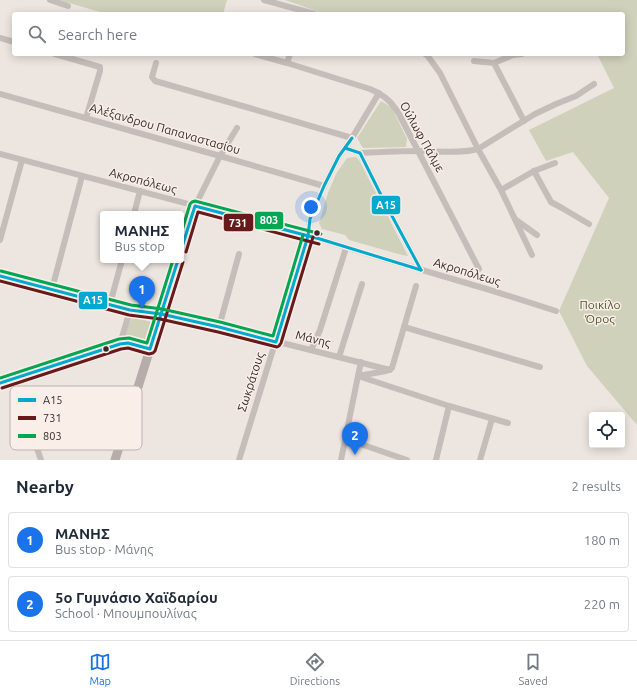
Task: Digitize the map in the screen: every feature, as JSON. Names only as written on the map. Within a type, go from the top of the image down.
[{"type":"street","points":[[50,0],[68,6]]},
{"type":"street","points":[[264,0],[308,12]]},
{"type":"street","points":[[0,38],[12,41]]},
{"type":"street","points":[[62,56],[100,67],[86,118]]},
{"type":"street","name":"Ούλωφ Πάλμε","points":[[262,56],[370,89],[388,99],[394,106],[419,151],[479,269]]},
{"type":"street","points":[[287,63],[289,56]]},
{"type":"street","points":[[428,56],[440,73],[478,149],[501,190],[532,255]]},
{"type":"street","points":[[474,61],[494,63],[511,56]]},
{"type":"street","points":[[156,63],[152,77],[155,81],[352,138]]},
{"type":"street","points":[[494,63],[524,121]]},
{"type":"street","points":[[345,148],[360,152],[461,152],[478,149],[535,114],[576,96],[594,84]]},
{"type":"street","name":"Σωκράτους","points":[[239,460],[308,236],[310,219],[339,156],[352,138],[379,93]]},
{"type":"street","name":"Αλέξανδρου Παπαναστασίου","points":[[0,94],[324,186]]},
{"type":"street","points":[[184,241],[195,206],[220,156],[237,128]]},
{"type":"street","points":[[360,152],[385,203],[421,270]]},
{"type":"street","name":"Ακροπόλεως","points":[[0,154],[308,236],[556,311]]},
{"type":"street","points":[[0,240],[22,160]]},
{"type":"street","points":[[501,190],[534,171],[555,163]]},
{"type":"street","points":[[534,171],[551,202],[589,224]]},
{"type":"street","points":[[52,289],[82,176]]},
{"type":"street","points":[[135,211],[140,191]]},
{"type":"street","points":[[515,219],[537,235]]},
{"type":"street","points":[[310,350],[320,330],[346,248]]},
{"type":"street","points":[[219,327],[239,254]]},
{"type":"street","points":[[110,304],[121,263]]},
{"type":"street","points":[[138,386],[177,263]]},
{"type":"street","name":"Μάνης","points":[[0,276],[130,310],[161,314],[219,327],[390,370]]},
{"type":"street","points":[[339,357],[362,284]]},
{"type":"street","points":[[358,376],[386,372],[392,368],[416,286]]},
{"type":"street","points":[[120,344],[130,310]]},
{"type":"street","points":[[404,327],[540,367]]},
{"type":"street","points":[[0,382],[120,344],[128,343],[150,349]]},
{"type":"street","points":[[341,460],[361,362]]},
{"type":"street","points":[[358,376],[449,406],[508,423]]},
{"type":"street","points":[[13,379],[15,386]]},
{"type":"street","points":[[436,460],[449,406]]},
{"type":"street","points":[[480,460],[492,419]]},
{"type":"street","points":[[346,439],[407,460]]},
{"type":"street","points":[[38,450],[41,460]]},
{"type":"street","points":[[115,460],[118,450]]},
{"type":"green space","points":[[59,0],[227,0],[224,12],[100,12]]},
{"type":"green space","name":"Ποικίλο Όρος","points":[[285,0],[637,0],[637,425],[587,366],[559,311],[609,198],[573,152],[546,161],[529,130],[614,88],[598,56],[625,56],[625,12],[319,12]]},
{"type":"green space","points":[[381,101],[392,108],[407,139],[406,147],[363,148],[357,138]]},
{"type":"green space","points":[[356,157],[359,160],[408,256],[349,240],[345,235],[322,229],[319,223],[328,193],[336,174],[347,158]]},
{"type":"green space","points":[[131,316],[152,322],[146,344],[144,345],[124,339]]},
{"type":"transit line","name":"Α15","points":[[0,276],[130,310],[161,314],[276,342],[308,236],[310,219],[339,156],[352,138]]},
{"type":"transit line","name":"Α15","points":[[345,148],[360,153],[421,270]]},
{"type":"transit line","name":"803","points":[[184,224],[190,204],[195,201],[321,234]]},
{"type":"transit line","name":"Α15","points":[[184,241],[195,206],[320,239],[421,270]]},
{"type":"transit line","name":"731","points":[[186,252],[198,212],[319,244]]},
{"type":"transit line","name":"803","points":[[1,271],[131,305],[162,309],[273,336],[303,235]]},
{"type":"transit line","name":"731","points":[[0,281],[129,315],[160,319],[277,347],[281,343],[313,237]]},
{"type":"transit line","name":"803","points":[[0,378],[119,339],[129,338],[147,343],[172,263]]},
{"type":"transit line","name":"Α15","points":[[0,383],[120,344],[128,343],[150,349],[177,263]]},
{"type":"transit line","name":"731","points":[[2,388],[121,349],[128,348],[149,354],[153,353],[155,351],[183,263]]},
{"type":"place","name":"ΜΑΝΗΣ","points":[[142,309]]},
{"type":"place","name":"5ο Γυμνάσιο Χαϊδαρίου","points":[[355,455]]}]
